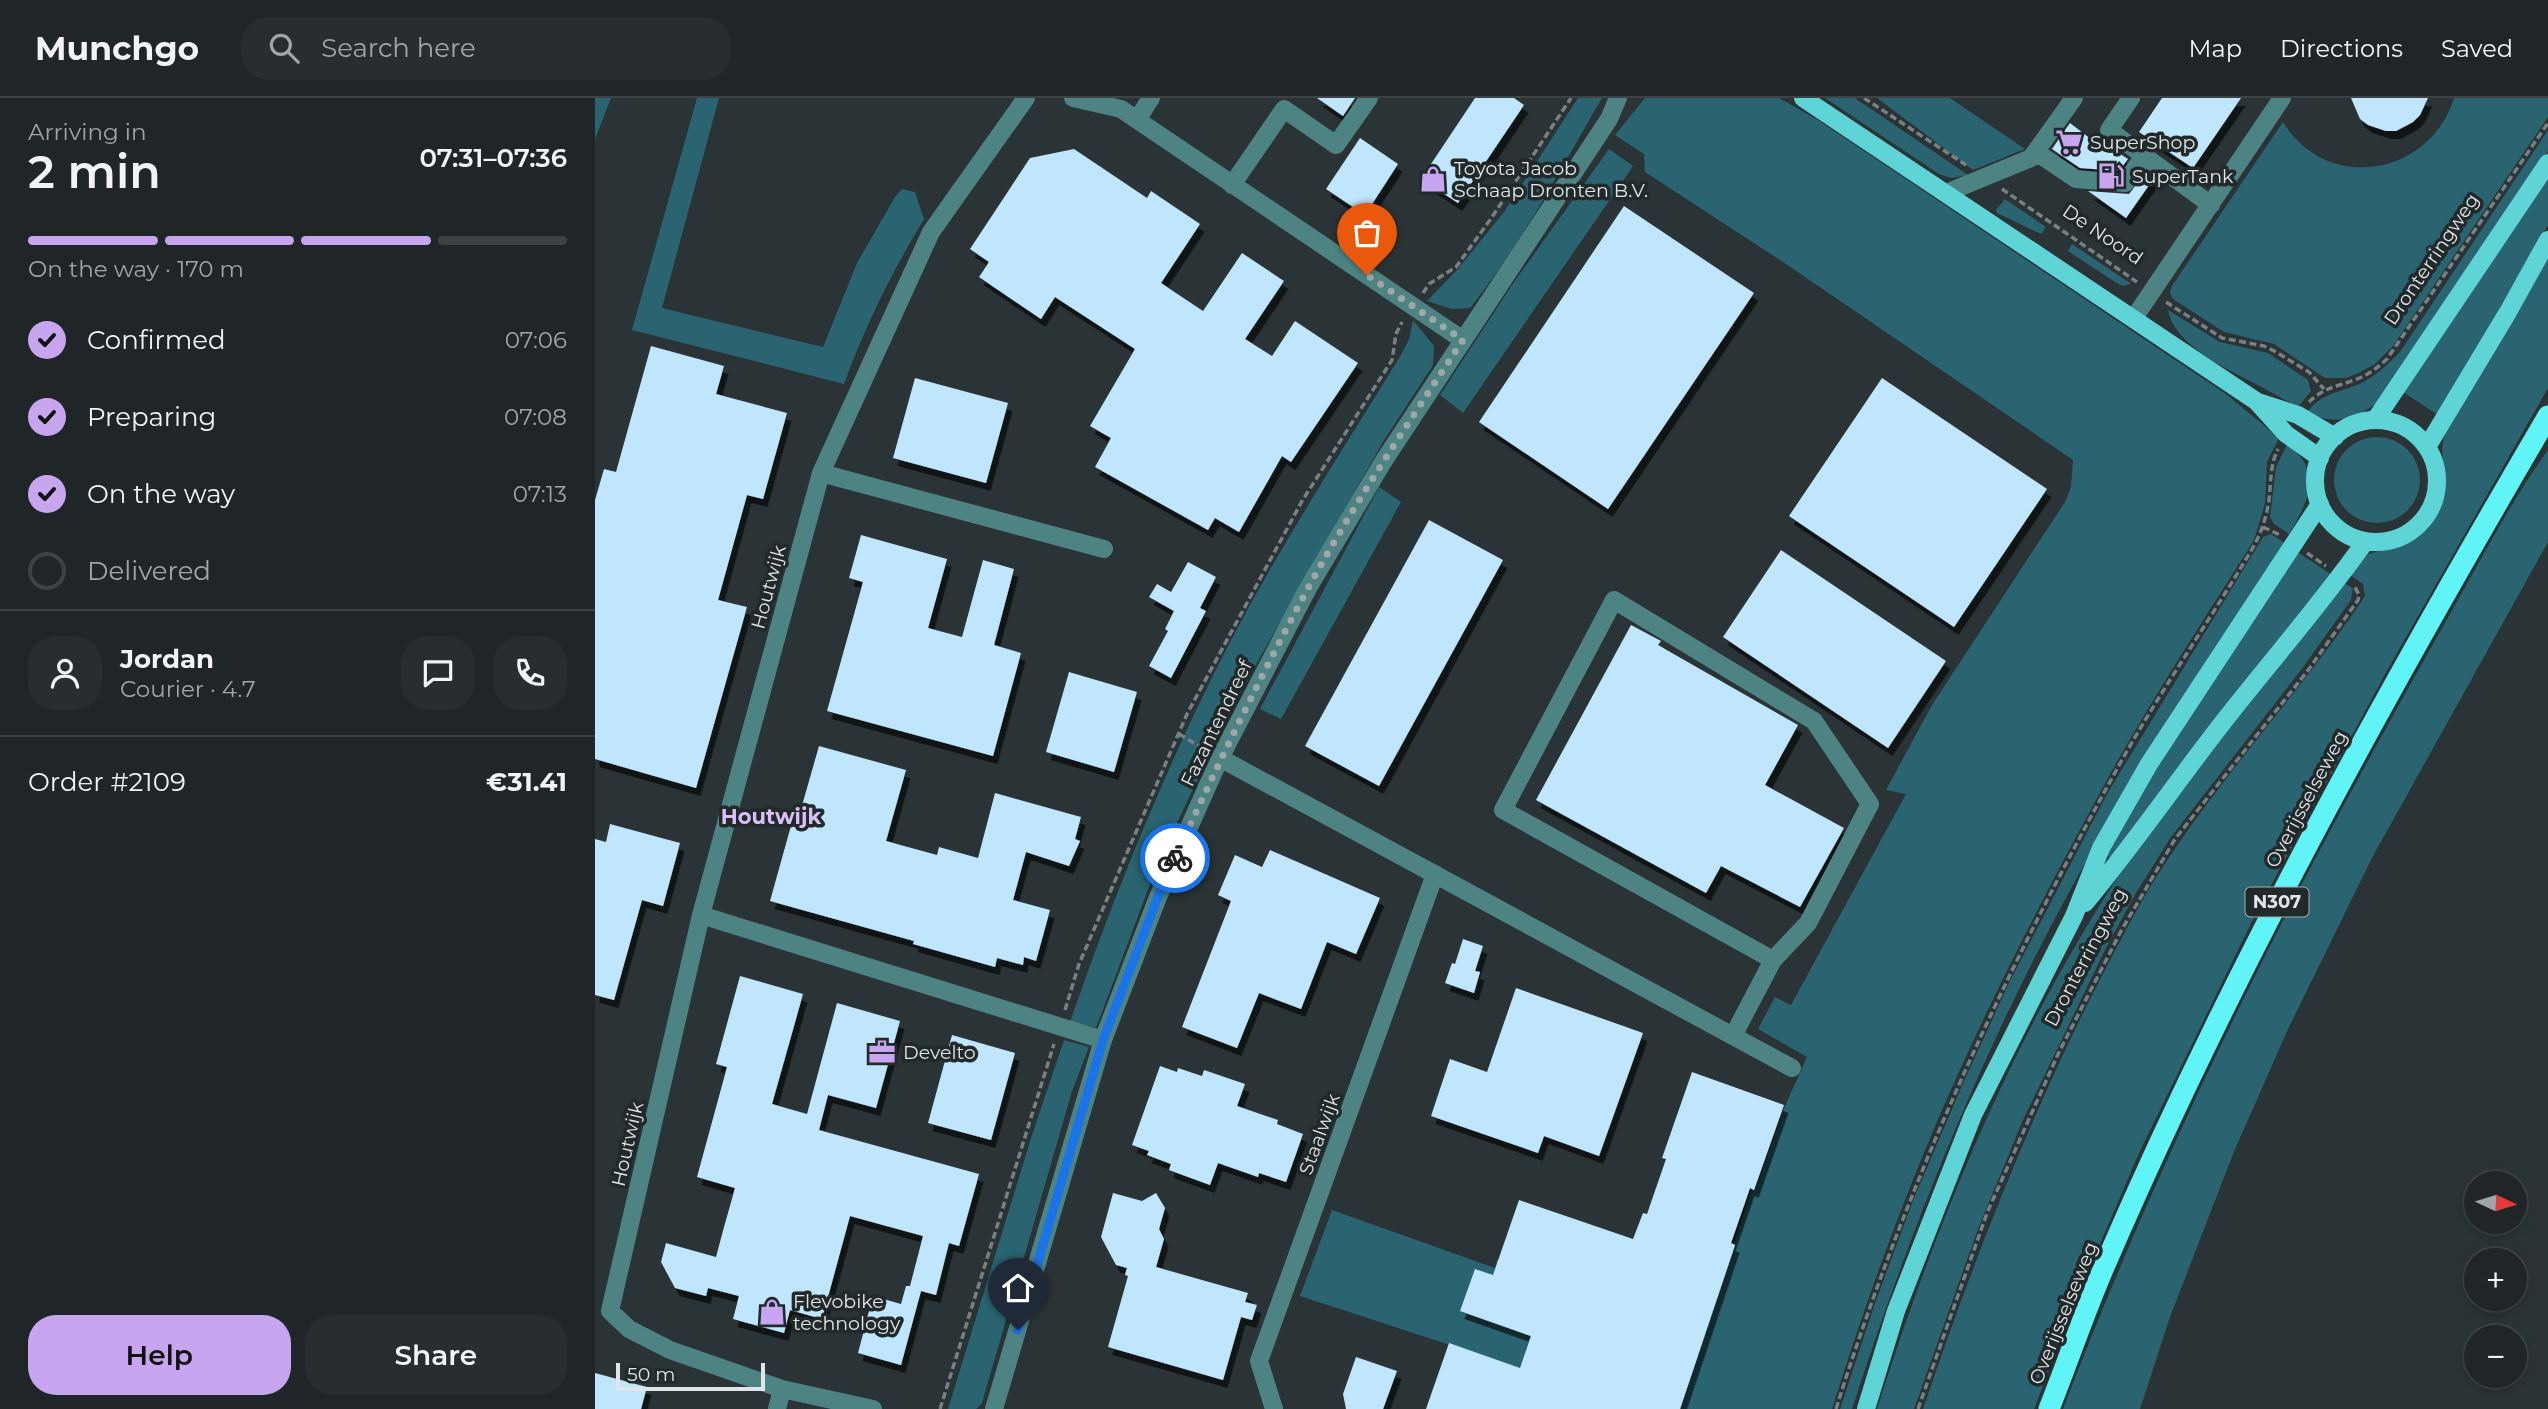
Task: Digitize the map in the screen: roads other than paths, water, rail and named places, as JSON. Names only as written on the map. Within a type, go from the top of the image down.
[{"type":"highway","name":"Overijsselseweg","points":[[2049,1409],[2107,1260],[2187,1083],[2265,925],[2350,764],[2548,416]]},
{"type":"main road","points":[[1803,98],[2256,401],[2286,434],[2320,458]]},
{"type":"main road","points":[[2375,420],[2548,163]]},
{"type":"main road","points":[[2427,447],[2548,240]]},
{"type":"main road","points":[[2256,401],[2298,415],[2335,437]]},
{"type":"main road","points":[[2375,420],[2390,421],[2417,435],[2434,460],[2437,488],[2428,515],[2419,526],[2400,537],[2380,542],[2365,542],[2346,534],[2330,521],[2320,504],[2316,473],[2320,458],[2335,437],[2360,422],[2375,420]]},
{"type":"main road","name":"Dronterringweg","points":[[1866,1409],[1896,1311],[1973,1115],[2074,916],[2101,848],[2149,764],[2320,504]]},
{"type":"main road","name":"Dronterringweg","points":[[2074,916],[2121,861],[2225,721],[2365,542]]},
{"type":"street","name":"Houtwijk","points":[[873,1409],[782,1389],[670,1350],[602,1315],[701,915],[821,473],[931,232],[1026,98]]},
{"type":"street","points":[[1073,98],[1121,109],[1463,340]]},
{"type":"street","points":[[1137,120],[1151,98]]},
{"type":"street","points":[[1232,185],[1284,109],[1336,145],[1369,98]]},
{"type":"street","name":"Fazantendreef","points":[[995,1409],[1103,1040],[1158,897],[1220,758],[1307,590],[1383,462],[1609,119],[1618,98]]},
{"type":"street","name":"Fazantendreef","points":[[1609,119],[1633,98]]},
{"type":"street","points":[[1946,193],[2031,158],[2074,98]]},
{"type":"street","points":[[2131,98],[2109,130],[2211,205]]},
{"type":"street","points":[[2134,318],[2283,98]]},
{"type":"street","points":[[2036,152],[2077,179],[2125,183],[2144,156]]},
{"type":"street","points":[[821,473],[1104,549]]},
{"type":"street","points":[[1733,1036],[1773,960],[1808,923],[1870,804],[1814,721],[1613,600],[1503,810],[1773,960]]},
{"type":"street","points":[[1220,758],[1792,1068]]},
{"type":"street","name":"Staalwijk","points":[[1274,1409],[1259,1361],[1435,873]]},
{"type":"street","points":[[701,915],[1103,1040]]},
{"type":"street","points":[[777,1409],[782,1389]]},
{"type":"place","name":"SuperShop","points":[[2069,142]]},
{"type":"place","name":"SuperTank","points":[[2111,176]]},
{"type":"place","name":"Toyota Jacob Schaap Dronten B.V.","points":[[1433,179]]},
{"type":"place","name":"Develto","points":[[882,1052]]},
{"type":"place","name":"Flevobike technology","points":[[772,1312]]},
{"type":"district","name":"Houtwijk","points":[[771,817]]}]
